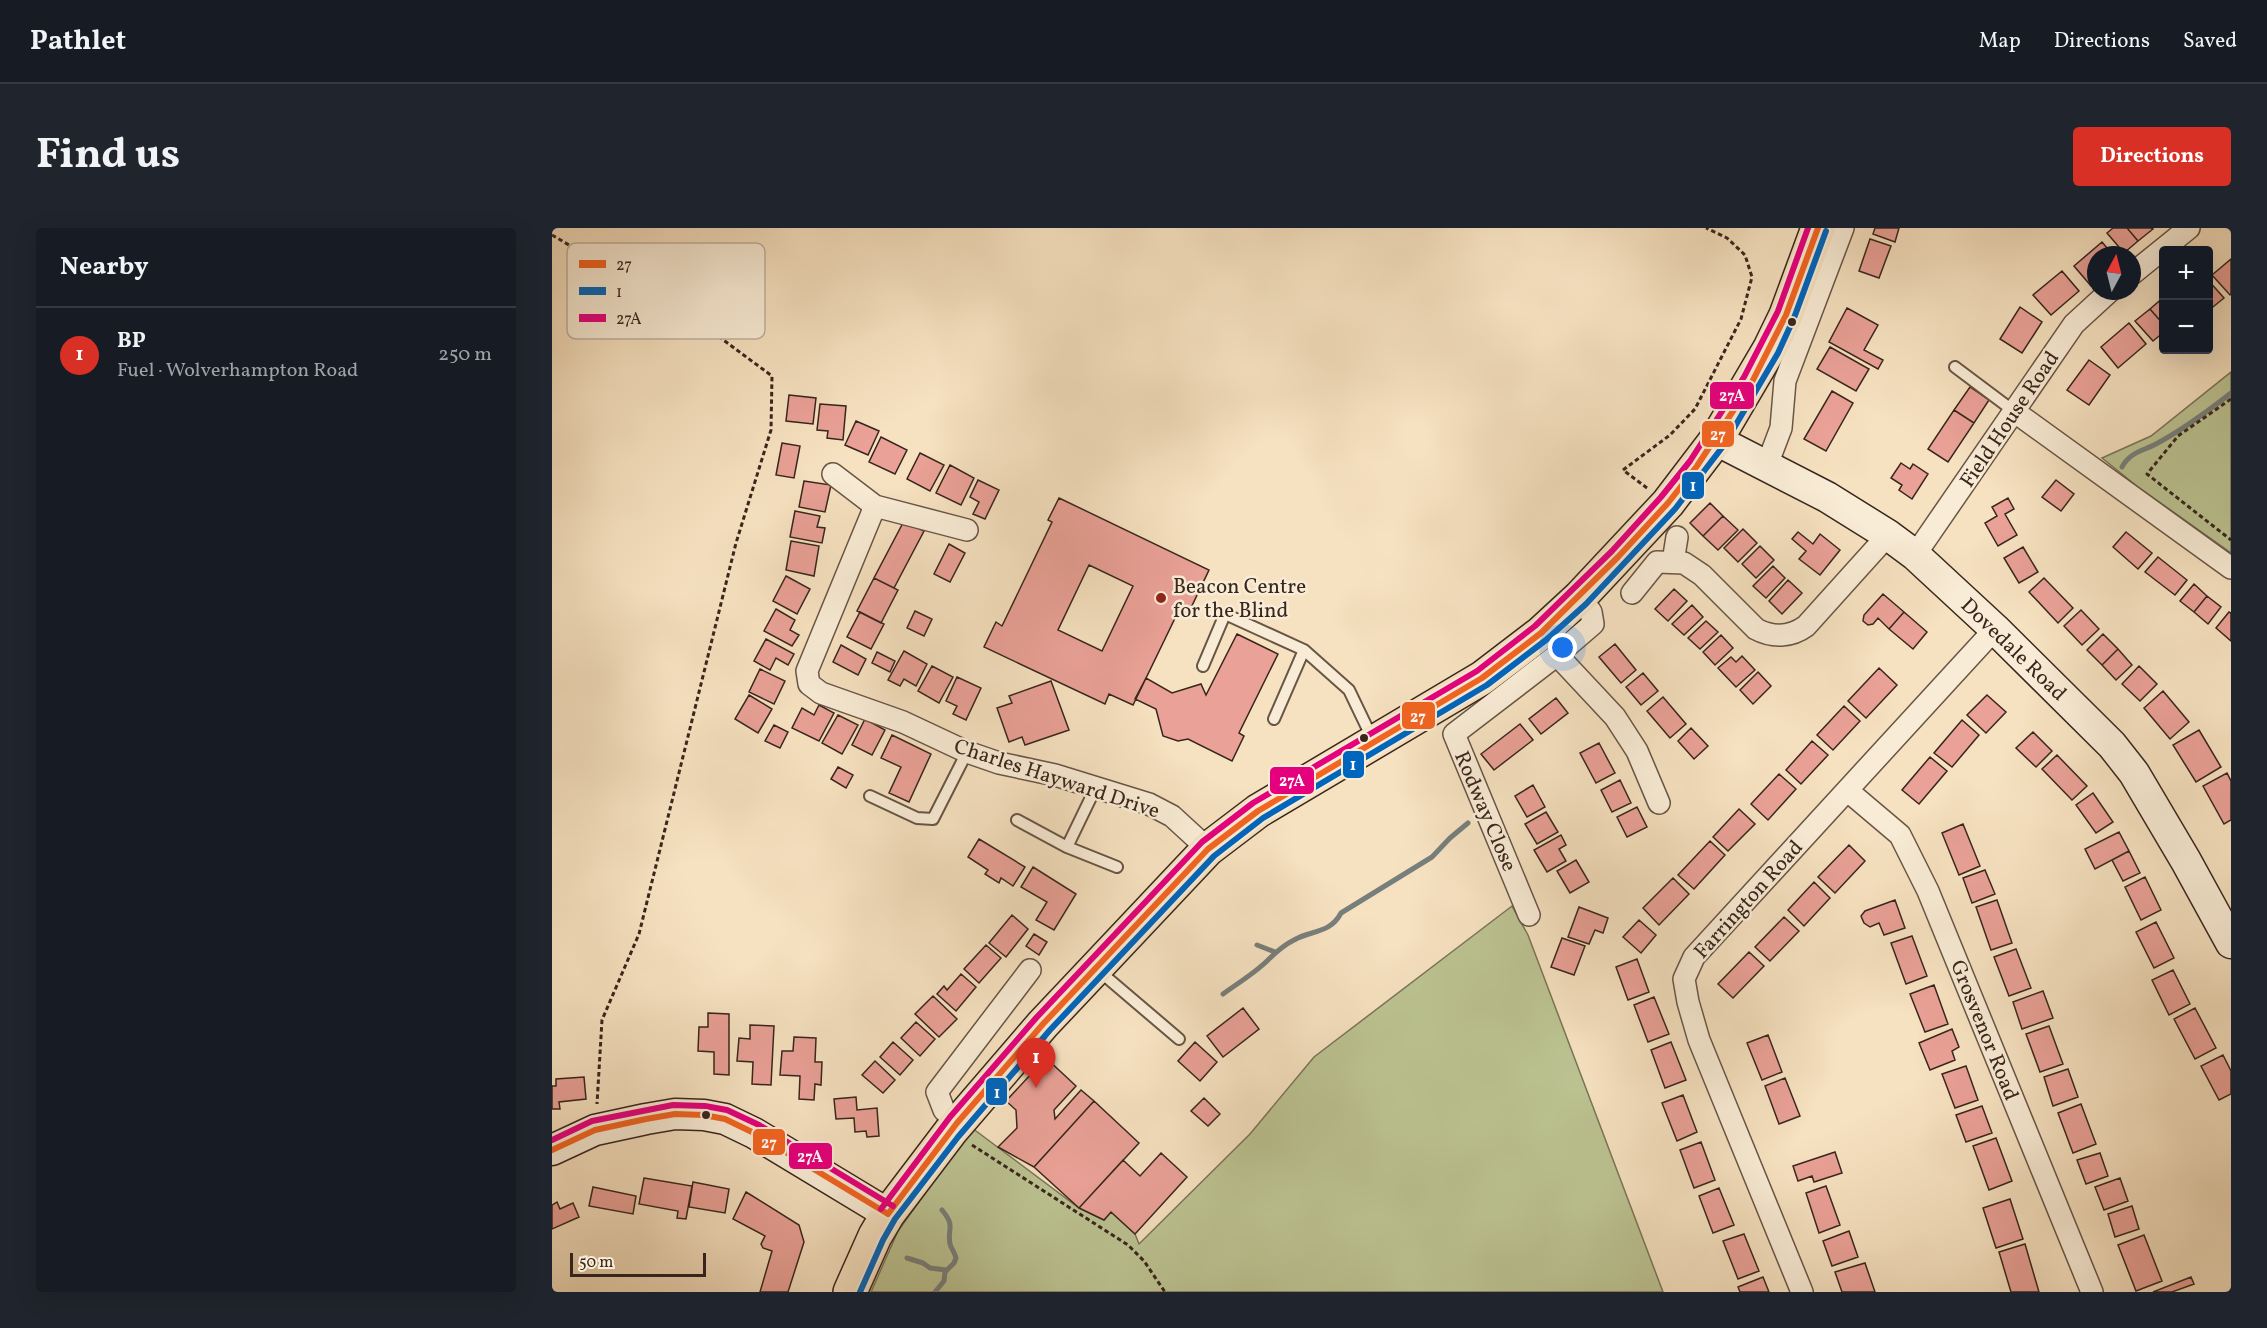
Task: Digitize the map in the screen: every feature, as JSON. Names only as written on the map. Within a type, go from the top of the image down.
[{"type":"main road","points":[[850,1292],[874,1236],[954,1127],[1043,1024],[1208,849],[1258,811],[1482,678],[1549,644],[1580,597],[1668,503],[1716,440],[1770,348],[1786,315],[1818,228]]},
{"type":"street","points":[[1767,465],[1781,428],[1785,381],[1844,228]]},
{"type":"street","points":[[2141,267],[2189,228]]},
{"type":"street","name":"Field House Road","points":[[1916,555],[2074,324],[2100,300]]},
{"type":"street","points":[[2015,412],[2231,568]]},
{"type":"street","name":"Dovedale Road","points":[[1716,440],[1827,497],[1888,535],[1916,555],[1995,629],[2112,745],[2134,773],[2231,943]]},
{"type":"street","points":[[833,474],[875,506],[967,531]]},
{"type":"street","name":"Charles Hayward Drive","points":[[875,506],[807,671],[809,684],[821,693],[903,722],[967,752],[999,763],[1055,775],[1149,804],[1172,816],[1208,849]]},
{"type":"street","points":[[1632,593],[1657,562],[1684,563],[1702,576],[1756,630],[1763,633],[1788,635],[1806,626],[1888,535]]},
{"type":"street","points":[[1673,561],[1677,537]]},
{"type":"street","name":"Farrington Road","points":[[1802,1292],[1699,1040],[1684,979],[1694,957],[1995,629]]},
{"type":"street","points":[[1549,644],[1615,717],[1638,751],[1659,803]]},
{"type":"street","name":"Rodway Close","points":[[1529,915],[1454,734],[1549,644]]},
{"type":"street","name":"Grosvenor Road","points":[[1848,790],[1900,835],[1907,845],[1929,891],[2092,1292]]},
{"type":"street","points":[[954,1127],[944,1110],[938,1092],[1030,970]]},
{"type":"street","points":[[552,1150],[595,1130],[675,1114],[704,1115],[725,1119],[754,1133],[888,1214]]},
{"type":"lane","points":[[1955,368],[2015,412]]},
{"type":"lane","points":[[1203,666],[1225,614],[1304,650],[1350,690],[1375,743]]},
{"type":"lane","points":[[1274,719],[1304,650]]},
{"type":"lane","points":[[870,796],[917,818],[933,819],[967,752]]},
{"type":"lane","points":[[1067,847],[1096,787]]},
{"type":"lane","points":[[1017,820],[1067,847],[1117,867]]},
{"type":"lane","points":[[1096,968],[1179,1039]]},
{"type":"path","points":[[1668,503],[1623,470],[1670,435],[1695,409],[1741,319],[1752,277],[1745,255],[1727,238],[1706,228]]},
{"type":"path","points":[[552,235],[567,244]]},
{"type":"path","points":[[595,1130],[602,1020],[639,934],[736,543],[771,430],[772,376],[721,339]]},
{"type":"path","points":[[2231,399],[2178,436],[2147,474],[2231,540]]},
{"type":"path","points":[[954,1127],[1128,1245],[1144,1261],[1165,1292]]},
{"type":"green space","points":[[2231,372],[2231,553],[2138,487],[2102,458],[2151,436]]},
{"type":"green space","points":[[1512,906],[1528,935],[1663,1292],[871,1292],[898,1231],[972,1128],[1079,1208],[1104,1220],[1111,1212],[1135,1234],[1139,1244],[1250,1134],[1314,1057]]},
{"type":"building","points":[[1875,228],[1899,228],[1895,242],[1873,234]]},
{"type":"building","points":[[2113,228],[2127,228],[2138,241],[2132,246],[2118,246],[2107,233]]},
{"type":"building","points":[[2127,228],[2151,228],[2153,229],[2138,241]]},
{"type":"building","points":[[1870,239],[1891,246],[1879,278],[1859,271]]},
{"type":"building","points":[[2087,255],[2087,281],[2074,266]]},
{"type":"building","points":[[2231,259],[2230,295],[2213,276]]},
{"type":"building","points":[[2062,271],[2079,291],[2051,315],[2033,295]]},
{"type":"building","points":[[2213,286],[2224,298],[2213,307]]},
{"type":"building","points":[[2159,301],[2159,319],[2150,309]]},
{"type":"building","points":[[2020,307],[2042,322],[2022,353],[2000,339]]},
{"type":"building","points":[[1847,308],[1878,325],[1864,350],[1883,360],[1878,369],[1829,342]]},
{"type":"building","points":[[2150,309],[2159,319],[2159,336],[2153,341],[2135,321]]},
{"type":"building","points":[[2129,323],[2146,344],[2118,368],[2101,347]]},
{"type":"building","points":[[1830,347],[1869,369],[1856,391],[1817,369]]},
{"type":"building","points":[[2089,360],[2110,375],[2089,405],[2067,390]]},
{"type":"building","points":[[1970,387],[1989,400],[1974,423],[1954,410]]},
{"type":"building","points":[[1832,391],[1853,403],[1826,451],[1804,439]]},
{"type":"building","points":[[789,395],[816,398],[813,424],[786,421]]},
{"type":"building","points":[[820,404],[846,406],[843,440],[827,438],[828,431],[817,430]]},
{"type":"building","points":[[1954,410],[1974,423],[1948,462],[1928,449]]},
{"type":"building","points":[[856,421],[879,431],[868,455],[845,445]]},
{"type":"building","points":[[881,437],[907,450],[895,474],[869,462]]},
{"type":"building","points":[[782,443],[800,446],[794,478],[776,475]]},
{"type":"building","points":[[920,453],[944,465],[930,491],[907,479]]},
{"type":"building","points":[[1901,463],[1910,469],[1913,464],[1928,474],[1912,499],[1899,490],[1902,485],[1891,478]]},
{"type":"building","points":[[950,465],[974,478],[961,505],[936,493]]},
{"type":"building","points":[[978,480],[999,490],[985,519],[973,514],[979,502],[970,497]]},
{"type":"building","points":[[2056,480],[2074,494],[2061,511],[2042,497]]},
{"type":"building","points":[[804,481],[831,485],[825,512],[799,507]]},
{"type":"building","name":"Beacon Centre for the Blind","points":[[1059,498],[1209,570],[1188,614],[1179,610],[1133,705],[1109,694],[1105,704],[984,647],[996,622],[1002,626],[1052,522],[1048,520]],"holes":[[[1089,565],[1133,586],[1102,651],[1058,630]]]},
{"type":"building","points":[[2008,498],[2014,509],[2005,514],[2017,535],[1998,546],[1985,523],[1997,516],[1992,507]]},
{"type":"building","points":[[1710,503],[1723,516],[1703,536],[1690,523]]},
{"type":"building","points":[[795,511],[820,516],[817,527],[825,528],[822,543],[790,537]]},
{"type":"building","points":[[1723,516],[1738,530],[1718,550],[1703,536]]},
{"type":"building","points":[[904,521],[924,531],[894,588],[874,578]]},
{"type":"building","points":[[1743,529],[1757,543],[1738,562],[1724,548]]},
{"type":"building","points":[[1798,532],[1813,544],[1820,534],[1840,550],[1820,575],[1799,559],[1806,551],[1792,539]]},
{"type":"building","points":[[2126,532],[2152,553],[2138,569],[2113,547]]},
{"type":"building","points":[[791,541],[819,546],[814,576],[786,570]]},
{"type":"building","points":[[949,544],[965,553],[950,582],[934,574]]},
{"type":"building","points":[[1760,546],[1774,560],[1756,578],[1742,564]]},
{"type":"building","points":[[2023,547],[2038,572],[2019,583],[2004,558]]},
{"type":"building","points":[[2158,557],[2187,580],[2175,595],[2145,572]]},
{"type":"building","points":[[1773,566],[1785,578],[1766,598],[1753,586]]},
{"type":"building","points":[[786,576],[810,589],[797,614],[773,601]]},
{"type":"building","points":[[874,578],[898,590],[881,623],[857,611]]},
{"type":"building","points":[[2044,578],[2073,608],[2058,623],[2029,592]]},
{"type":"building","points":[[1788,580],[1802,593],[1782,614],[1769,601]]},
{"type":"building","points":[[2194,584],[2207,596],[2194,612],[2180,601]]},
{"type":"building","points":[[1674,589],[1687,601],[1668,621],[1655,609]]},
{"type":"building","points":[[1883,594],[1904,612],[1889,629],[1878,618],[1873,624],[1868,625],[1863,621],[1864,615]]},
{"type":"building","points":[[2207,596],[2221,607],[2208,624],[2194,612]]},
{"type":"building","points":[[1692,605],[1703,617],[1684,635],[1672,624]]},
{"type":"building","points":[[776,609],[795,620],[790,630],[799,635],[792,646],[764,631]]},
{"type":"building","points":[[2081,610],[2099,629],[2082,645],[2064,626]]},
{"type":"building","points":[[915,611],[932,619],[924,636],[907,628]]},
{"type":"building","points":[[860,612],[884,624],[871,649],[847,637]]},
{"type":"building","points":[[1904,612],[1927,632],[1913,649],[1889,629]]},
{"type":"building","points":[[2229,612],[2231,613],[2231,641],[2216,628]]},
{"type":"building","points":[[1706,621],[1718,632],[1700,649],[1688,638]]},
{"type":"building","points":[[1237,634],[1278,654],[1239,733],[1244,736],[1232,761],[1188,739],[1178,741],[1163,736],[1156,709],[1135,699],[1146,678],[1172,693],[1201,684],[1206,695]]},
{"type":"building","points":[[2103,634],[2118,649],[2102,665],[2087,650]]},
{"type":"building","points":[[1721,635],[1733,648],[1715,665],[1703,652]]},
{"type":"building","points":[[766,639],[794,654],[788,665],[776,658],[770,670],[754,661]]},
{"type":"building","points":[[1615,644],[1636,670],[1621,683],[1599,657]]},
{"type":"building","points":[[841,645],[866,659],[858,675],[833,662]]},
{"type":"building","points":[[2118,649],[2132,665],[2116,680],[2102,665]]},
{"type":"building","points":[[904,651],[927,664],[916,686],[904,679],[900,686],[888,680]]},
{"type":"building","points":[[877,652],[895,661],[890,672],[872,663]]},
{"type":"building","points":[[1742,656],[1755,670],[1736,687],[1718,668],[1731,657],[1736,662]]},
{"type":"building","points":[[932,666],[953,677],[939,703],[918,691]]},
{"type":"building","points":[[2139,666],[2157,684],[2140,701],[2122,684]]},
{"type":"building","points":[[1879,668],[1897,685],[1866,718],[1848,701]]},
{"type":"building","points":[[760,669],[785,681],[774,704],[749,692]]},
{"type":"building","points":[[1758,672],[1771,686],[1753,704],[1740,690]]},
{"type":"building","points":[[1643,673],[1658,691],[1641,705],[1626,687]]},
{"type":"building","points":[[957,677],[981,688],[966,720],[953,714],[957,706],[946,701]]},
{"type":"building","points":[[1051,681],[1069,730],[1025,745],[1022,737],[1009,742],[997,708],[1012,703],[1009,696]]},
{"type":"building","points":[[2163,691],[2189,722],[2170,739],[2144,708]]},
{"type":"building","points":[[749,695],[772,709],[758,733],[735,719]]},
{"type":"building","points":[[1987,695],[2006,712],[1986,733],[1967,715]]},
{"type":"building","points":[[1663,697],[1686,724],[1670,738],[1647,711]]},
{"type":"building","points":[[1556,698],[1568,713],[1541,734],[1529,719]]},
{"type":"building","points":[[819,705],[834,713],[819,741],[792,728],[802,708],[814,715]]},
{"type":"building","points":[[1844,706],[1860,721],[1833,750],[1817,735]]},
{"type":"building","points":[[838,715],[858,725],[842,754],[822,743]]},
{"type":"building","points":[[865,719],[885,730],[872,755],[852,745]]},
{"type":"building","points":[[1962,720],[1979,735],[1952,767],[1934,753]]},
{"type":"building","points":[[1520,724],[1533,740],[1494,770],[1481,754]]},
{"type":"building","points":[[774,725],[788,732],[780,748],[765,741]]},
{"type":"building","points":[[1691,728],[1708,746],[1694,759],[1678,741]]},
{"type":"building","points":[[2199,730],[2221,767],[2196,782],[2173,745]]},
{"type":"building","points":[[2033,732],[2052,751],[2036,767],[2016,748]]},
{"type":"building","points":[[892,735],[931,754],[909,802],[889,793],[901,767],[881,758]]},
{"type":"building","points":[[1812,741],[1828,755],[1801,784],[1786,770]]},
{"type":"building","points":[[1599,743],[1615,773],[1596,783],[1580,753]]},
{"type":"building","points":[[2057,755],[2087,786],[2072,800],[2042,769]]},
{"type":"building","points":[[1930,757],[1947,771],[1919,804],[1902,790]]},
{"type":"building","points":[[838,767],[853,775],[846,788],[831,779]]},
{"type":"building","points":[[2227,773],[2231,781],[2231,820],[2224,824],[2203,786]]},
{"type":"building","points":[[1779,774],[1796,789],[1768,820],[1751,804]]},
{"type":"building","points":[[1620,780],[1631,803],[1612,812],[1601,790]]},
{"type":"building","points":[[1533,785],[1545,807],[1527,817],[1515,796]]},
{"type":"building","points":[[2093,793],[2113,822],[2096,833],[2076,805]]},
{"type":"building","points":[[1637,807],[1647,827],[1627,837],[1617,817]]},
{"type":"building","points":[[1739,809],[1755,824],[1728,851],[1713,837]]},
{"type":"building","points":[[1546,812],[1558,832],[1537,844],[1525,824]]},
{"type":"building","points":[[1963,824],[1980,866],[1959,875],[1942,833]]},
{"type":"building","points":[[2119,832],[2129,851],[2095,869],[2085,849]]},
{"type":"building","points":[[1561,835],[1566,845],[1559,849],[1566,861],[1547,872],[1534,850]]},
{"type":"building","points":[[979,839],[1025,867],[1013,886],[1001,878],[999,883],[985,874],[988,870],[968,857]]},
{"type":"building","points":[[1710,841],[1725,855],[1694,889],[1678,875]]},
{"type":"building","points":[[1849,845],[1865,861],[1835,893],[1818,877]]},
{"type":"building","points":[[2129,851],[2140,873],[2123,881],[2112,860]]},
{"type":"building","points":[[1576,860],[1589,882],[1570,893],[1557,871]]},
{"type":"building","points":[[1033,867],[1076,894],[1054,930],[1036,920],[1047,902],[1021,887]]},
{"type":"building","points":[[1985,870],[1995,894],[1972,903],[1963,878]]},
{"type":"building","points":[[2145,877],[2161,910],[2141,920],[2125,887]]},
{"type":"building","points":[[1673,878],[1689,894],[1659,925],[1643,908]]},
{"type":"building","points":[[1814,882],[1830,898],[1804,926],[1788,910]]},
{"type":"building","points":[[1895,900],[1905,928],[1884,935],[1879,923],[1870,927],[1864,923],[1861,916],[1865,911]]},
{"type":"building","points":[[1997,900],[2012,943],[1991,950],[1976,907]]},
{"type":"building","points":[[1579,907],[1608,918],[1603,933],[1595,930],[1589,944],[1568,937]]},
{"type":"building","points":[[1012,915],[1028,929],[1006,957],[989,943]]},
{"type":"building","points":[[1784,917],[1799,931],[1770,961],[1755,947]]},
{"type":"building","points":[[1639,920],[1656,935],[1641,953],[1623,937]]},
{"type":"building","points":[[2156,922],[2174,958],[2154,968],[2136,932]]},
{"type":"building","points":[[1034,934],[1047,942],[1039,955],[1026,946]]},
{"type":"building","points":[[1912,936],[1927,976],[1906,984],[1891,943]]},
{"type":"building","points":[[1562,938],[1585,946],[1574,975],[1551,967]]},
{"type":"building","points":[[986,945],[1001,958],[979,983],[964,969]]},
{"type":"building","points":[[2016,949],[2031,988],[2009,996],[1994,957]]},
{"type":"building","points":[[1749,952],[1764,966],[1733,998],[1718,984]]},
{"type":"building","points":[[1637,959],[1649,992],[1628,1000],[1616,967]]},
{"type":"building","points":[[2173,970],[2190,1004],[2169,1015],[2152,980]]},
{"type":"building","points":[[961,974],[976,987],[956,1011],[937,994],[944,986],[947,990]]},
{"type":"building","points":[[1934,985],[1948,1024],[1925,1032],[1910,994]]},
{"type":"building","points":[[2043,991],[2053,1018],[2022,1029],[2013,1002]]},
{"type":"building","points":[[933,996],[957,1019],[939,1037],[915,1014]]},
{"type":"building","points":[[1654,997],[1669,1034],[1648,1042],[1634,1005]]},
{"type":"building","points":[[1243,1008],[1259,1029],[1223,1057],[1207,1036]]},
{"type":"building","points":[[2195,1008],[2216,1048],[2195,1059],[2174,1019]]},
{"type":"building","points":[[708,1013],[729,1014],[729,1075],[714,1074],[714,1052],[698,1051],[699,1027],[708,1027]]},
{"type":"building","points":[[916,1022],[935,1039],[920,1056],[901,1038]]},
{"type":"building","points":[[750,1025],[774,1026],[771,1085],[752,1084],[753,1062],[737,1061],[739,1038],[750,1039]]},
{"type":"building","points":[[2049,1026],[2063,1064],[2040,1072],[2026,1034]]},
{"type":"building","points":[[1952,1029],[1959,1047],[1952,1051],[1955,1060],[1930,1070],[1919,1043]]},
{"type":"building","points":[[1768,1035],[1782,1072],[1762,1080],[1747,1043]]},
{"type":"building","points":[[794,1037],[816,1038],[815,1062],[822,1062],[821,1085],[815,1084],[814,1100],[799,1099],[800,1076],[780,1075],[782,1051],[793,1051]]},
{"type":"building","points":[[893,1042],[913,1060],[900,1075],[880,1057]]},
{"type":"building","points":[[1195,1042],[1217,1062],[1200,1081],[1178,1061]]},
{"type":"building","points":[[1671,1042],[1686,1080],[1665,1088],[1651,1050]]},
{"type":"building","points":[[2223,1055],[2231,1071],[2231,1094],[2219,1100],[2201,1066]]},
{"type":"building","points":[[1046,1058],[1076,1086],[1054,1110],[1055,1119],[1081,1090],[1094,1101],[1034,1167],[998,1147],[1017,1128],[1016,1110],[1006,1101]]},
{"type":"building","points":[[875,1061],[895,1080],[883,1093],[862,1075]]},
{"type":"building","points":[[1966,1066],[1978,1100],[1955,1108],[1942,1074]]},
{"type":"building","points":[[2068,1069],[2078,1097],[2053,1106],[2044,1077]]},
{"type":"building","points":[[584,1077],[586,1099],[559,1102],[560,1109],[552,1109],[552,1086],[556,1086],[556,1079]]},
{"type":"building","points":[[1785,1078],[1800,1116],[1779,1124],[1765,1086]]},
{"type":"building","points":[[1683,1095],[1697,1132],[1677,1141],[1662,1103]]},
{"type":"building","points":[[856,1097],[857,1110],[877,1108],[879,1136],[867,1137],[866,1131],[855,1132],[854,1118],[836,1119],[834,1099]]},
{"type":"building","points":[[1204,1098],[1220,1114],[1208,1126],[1191,1111]]},
{"type":"building","points":[[1094,1101],[1139,1143],[1079,1208],[1034,1167]]},
{"type":"building","points":[[2081,1104],[2096,1144],[2073,1153],[2058,1113]]},
{"type":"building","points":[[1982,1106],[1992,1133],[1966,1142],[1956,1115]]},
{"type":"building","points":[[1996,1138],[2012,1181],[1989,1190],[1973,1146]]},
{"type":"building","points":[[1701,1142],[1715,1180],[1694,1188],[1680,1150]]},
{"type":"building","points":[[1835,1152],[1842,1173],[1814,1182],[1812,1176],[1798,1181],[1793,1166]]},
{"type":"building","points":[[1161,1153],[1187,1177],[1135,1234],[1111,1212],[1104,1220],[1079,1208],[1123,1160],[1140,1176]]},
{"type":"building","points":[[2100,1153],[2108,1176],[2086,1184],[2077,1160]]},
{"type":"building","points":[[644,1178],[692,1186],[686,1219],[677,1218],[678,1211],[639,1204]]},
{"type":"building","points":[[2120,1178],[2128,1201],[2104,1210],[2095,1187]]},
{"type":"building","points":[[693,1182],[729,1189],[725,1213],[689,1207]]},
{"type":"building","points":[[1826,1186],[1840,1225],[1819,1233],[1806,1193]]},
{"type":"building","points":[[593,1187],[636,1196],[633,1214],[589,1206]]},
{"type":"building","points":[[1719,1188],[1734,1225],[1713,1233],[1699,1196]]},
{"type":"building","points":[[746,1192],[799,1225],[804,1242],[788,1292],[760,1292],[772,1251],[763,1248],[761,1244],[765,1236],[733,1219]]},
{"type":"building","points":[[2010,1199],[2023,1239],[1996,1248],[1983,1208]]},
{"type":"building","points":[[557,1202],[560,1209],[573,1203],[579,1217],[552,1229],[552,1205]]},
{"type":"building","points":[[2132,1206],[2139,1229],[2115,1237],[2108,1214]]},
{"type":"building","points":[[1849,1231],[1858,1257],[1832,1266],[1823,1241]]},
{"type":"building","points":[[1744,1234],[1759,1271],[1738,1279],[1723,1241]]},
{"type":"building","points":[[2144,1235],[2162,1281],[2136,1291],[2118,1245]]},
{"type":"building","points":[[2025,1244],[2039,1292],[2011,1292],[1999,1252]]},
{"type":"building","points":[[1865,1263],[1875,1292],[1842,1292],[1835,1272]]},
{"type":"building","points":[[1763,1277],[1769,1292],[1740,1292],[1738,1287]]},
{"type":"building","points":[[2191,1277],[2194,1284],[2172,1292],[2153,1292]]},
{"type":"waterway","points":[[2122,467],[2133,455],[2175,433],[2231,393]]},
{"type":"waterway","points":[[1223,994],[1258,969],[1287,944],[1326,928],[1337,920],[1341,913],[1432,857],[1468,823]]},
{"type":"waterway","points":[[1257,945],[1275,952]]},
{"type":"waterway","points":[[935,1292],[944,1281],[945,1272],[956,1258],[950,1244],[950,1224],[942,1210]]},
{"type":"waterway","points":[[907,1258],[930,1268],[946,1270]]},
{"type":"transit line","name":"27A","points":[[881,1209],[950,1117],[1036,1018],[1202,842],[1253,803],[1477,671],[1535,626],[1612,551],[1690,461],[1744,377],[1778,311],[1808,228]]},
{"type":"transit line","name":"27","points":[[888,1214],[957,1123],[1043,1024],[1208,849],[1258,811],[1482,678],[1541,633],[1618,557],[1668,503],[1697,466],[1752,382],[1786,315],[1818,228]]},
{"type":"transit line","name":"1","points":[[860,1292],[895,1219],[958,1137],[1050,1030],[1214,856],[1263,818],[1487,685],[1546,640],[1586,604],[1675,509],[1724,445],[1778,353],[1794,318],[1826,231]]},
{"type":"transit line","name":"27A","points":[[552,1140],[592,1121],[673,1105],[705,1106],[727,1110],[759,1125],[893,1206]]},
{"type":"transit line","name":"27","points":[[552,1150],[595,1130],[675,1114],[704,1115],[725,1119],[754,1133],[888,1214]]},
{"type":"place","name":"Beacon Centre for the Blind","points":[[1161,598]]},
{"type":"place","name":"BP","points":[[1036,1088]]}]
